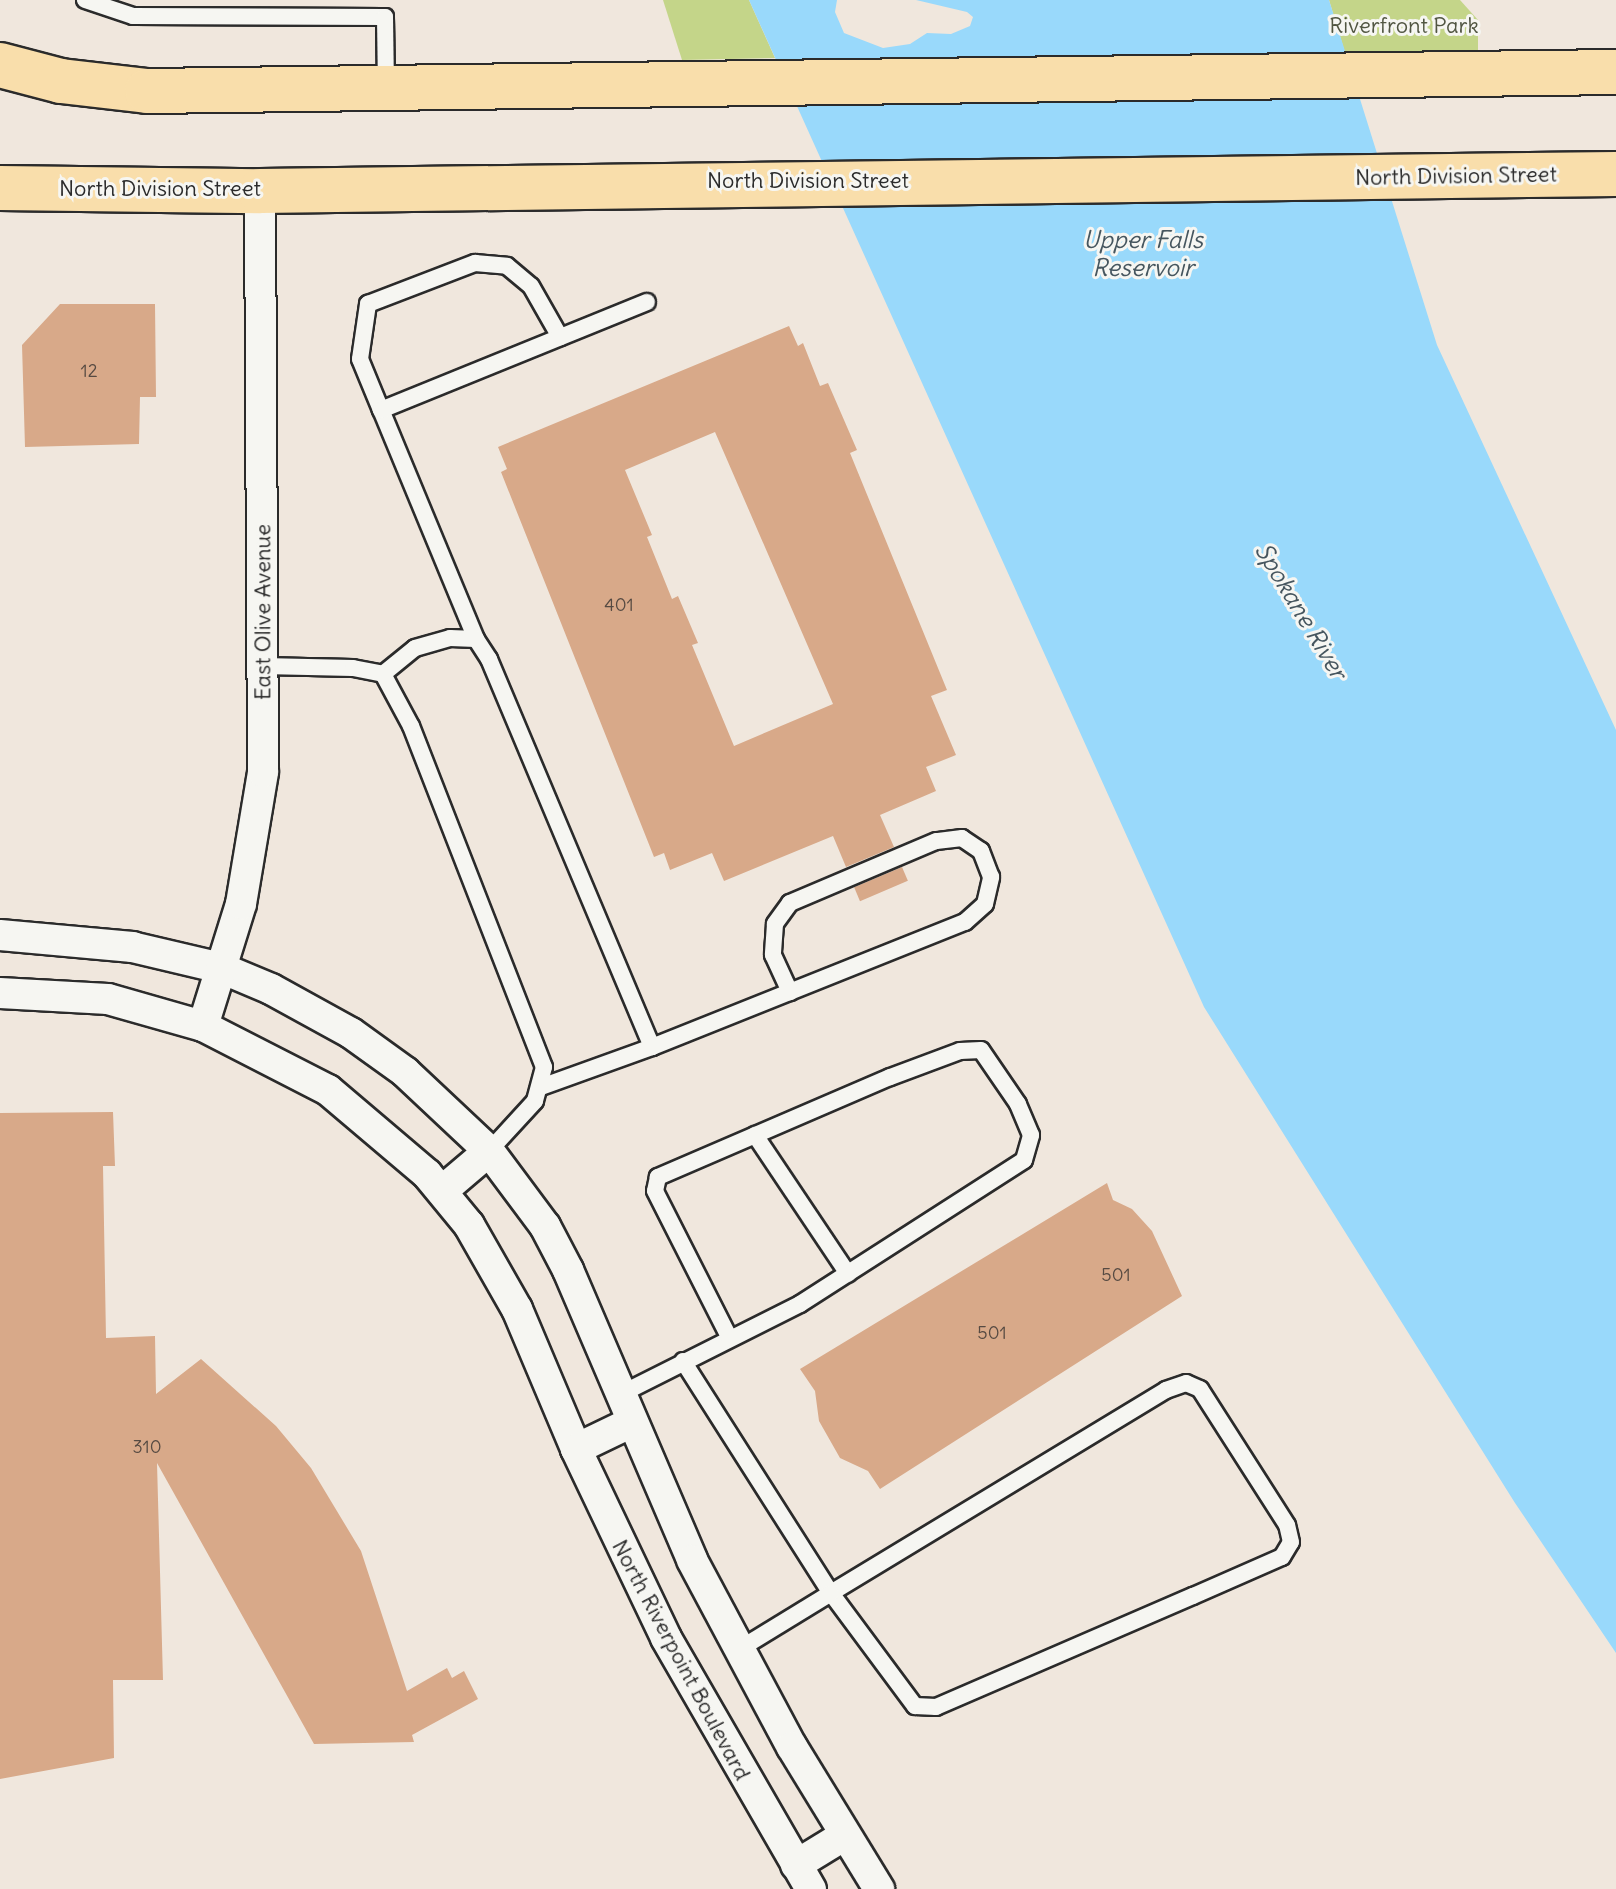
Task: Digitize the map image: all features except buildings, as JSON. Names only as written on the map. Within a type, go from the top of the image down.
[{"type":"main road","points":[[0,65],[61,81],[147,91],[1616,72]]},
{"type":"main road","name":"North Division Street","points":[[0,188],[260,191],[657,183],[1616,174]]},
{"type":"street","name":"East Olive Avenue","points":[[203,1026],[221,968],[259,815],[263,666],[260,191]]},
{"type":"street","points":[[0,935],[87,940],[221,968],[351,1033],[405,1072],[489,1151],[556,1248],[630,1423],[738,1650],[879,1889]]},
{"type":"street","name":"North Riverpoint Boulevard","points":[[0,993],[108,999],[203,1026],[328,1090],[391,1141],[442,1191],[469,1225],[517,1309],[576,1449],[703,1709],[804,1877],[845,1835]]},
{"type":"street","points":[[442,1191],[489,1151]]},
{"type":"street","points":[[576,1449],[630,1423]]},
{"type":"lane","points":[[85,0],[133,16],[385,17],[386,88]]},
{"type":"lane","points":[[560,337],[531,286],[507,266],[475,263],[368,304],[360,359],[476,639],[489,659],[652,1047]]},
{"type":"lane","points":[[381,410],[647,302]]},
{"type":"lane","points":[[383,674],[415,648],[450,638],[476,639]]},
{"type":"lane","points":[[263,666],[353,668],[383,674]]},
{"type":"lane","points":[[383,674],[411,726],[544,1067],[541,1087],[489,1151]]},
{"type":"lane","points":[[541,1087],[652,1047],[790,992],[965,922],[985,904],[991,877],[981,851],[962,838],[936,841],[790,903],[775,924],[773,955],[790,992]]},
{"type":"lane","points":[[619,1395],[729,1337],[800,1304],[1024,1160],[1031,1135],[1018,1104],[981,1050],[960,1051],[658,1177],[655,1191],[729,1337]]},
{"type":"lane","points":[[755,1135],[848,1274]]},
{"type":"lane","points":[[683,1361],[831,1593],[902,1695],[915,1706],[936,1707],[1282,1557],[1291,1542],[1287,1525],[1200,1389],[1186,1383],[1166,1390],[831,1593],[738,1650]]},
{"type":"green space","points":[[663,0],[749,0],[775,58],[682,60]]},
{"type":"green space","name":"Riverfront Park","points":[[1329,0],[1460,0],[1478,20],[1478,52],[1345,53]]},
{"type":"water","name":"Upper Falls Reservoir","points":[[749,0],[837,0],[835,12],[844,33],[883,48],[910,44],[927,33],[951,34],[970,26],[973,17],[967,12],[916,0],[1329,0],[1437,345],[1616,730],[1616,1653],[1515,1503],[1204,1007]]},
{"type":"water label","name":"Spokane River","points":[[1301,611]]}]
